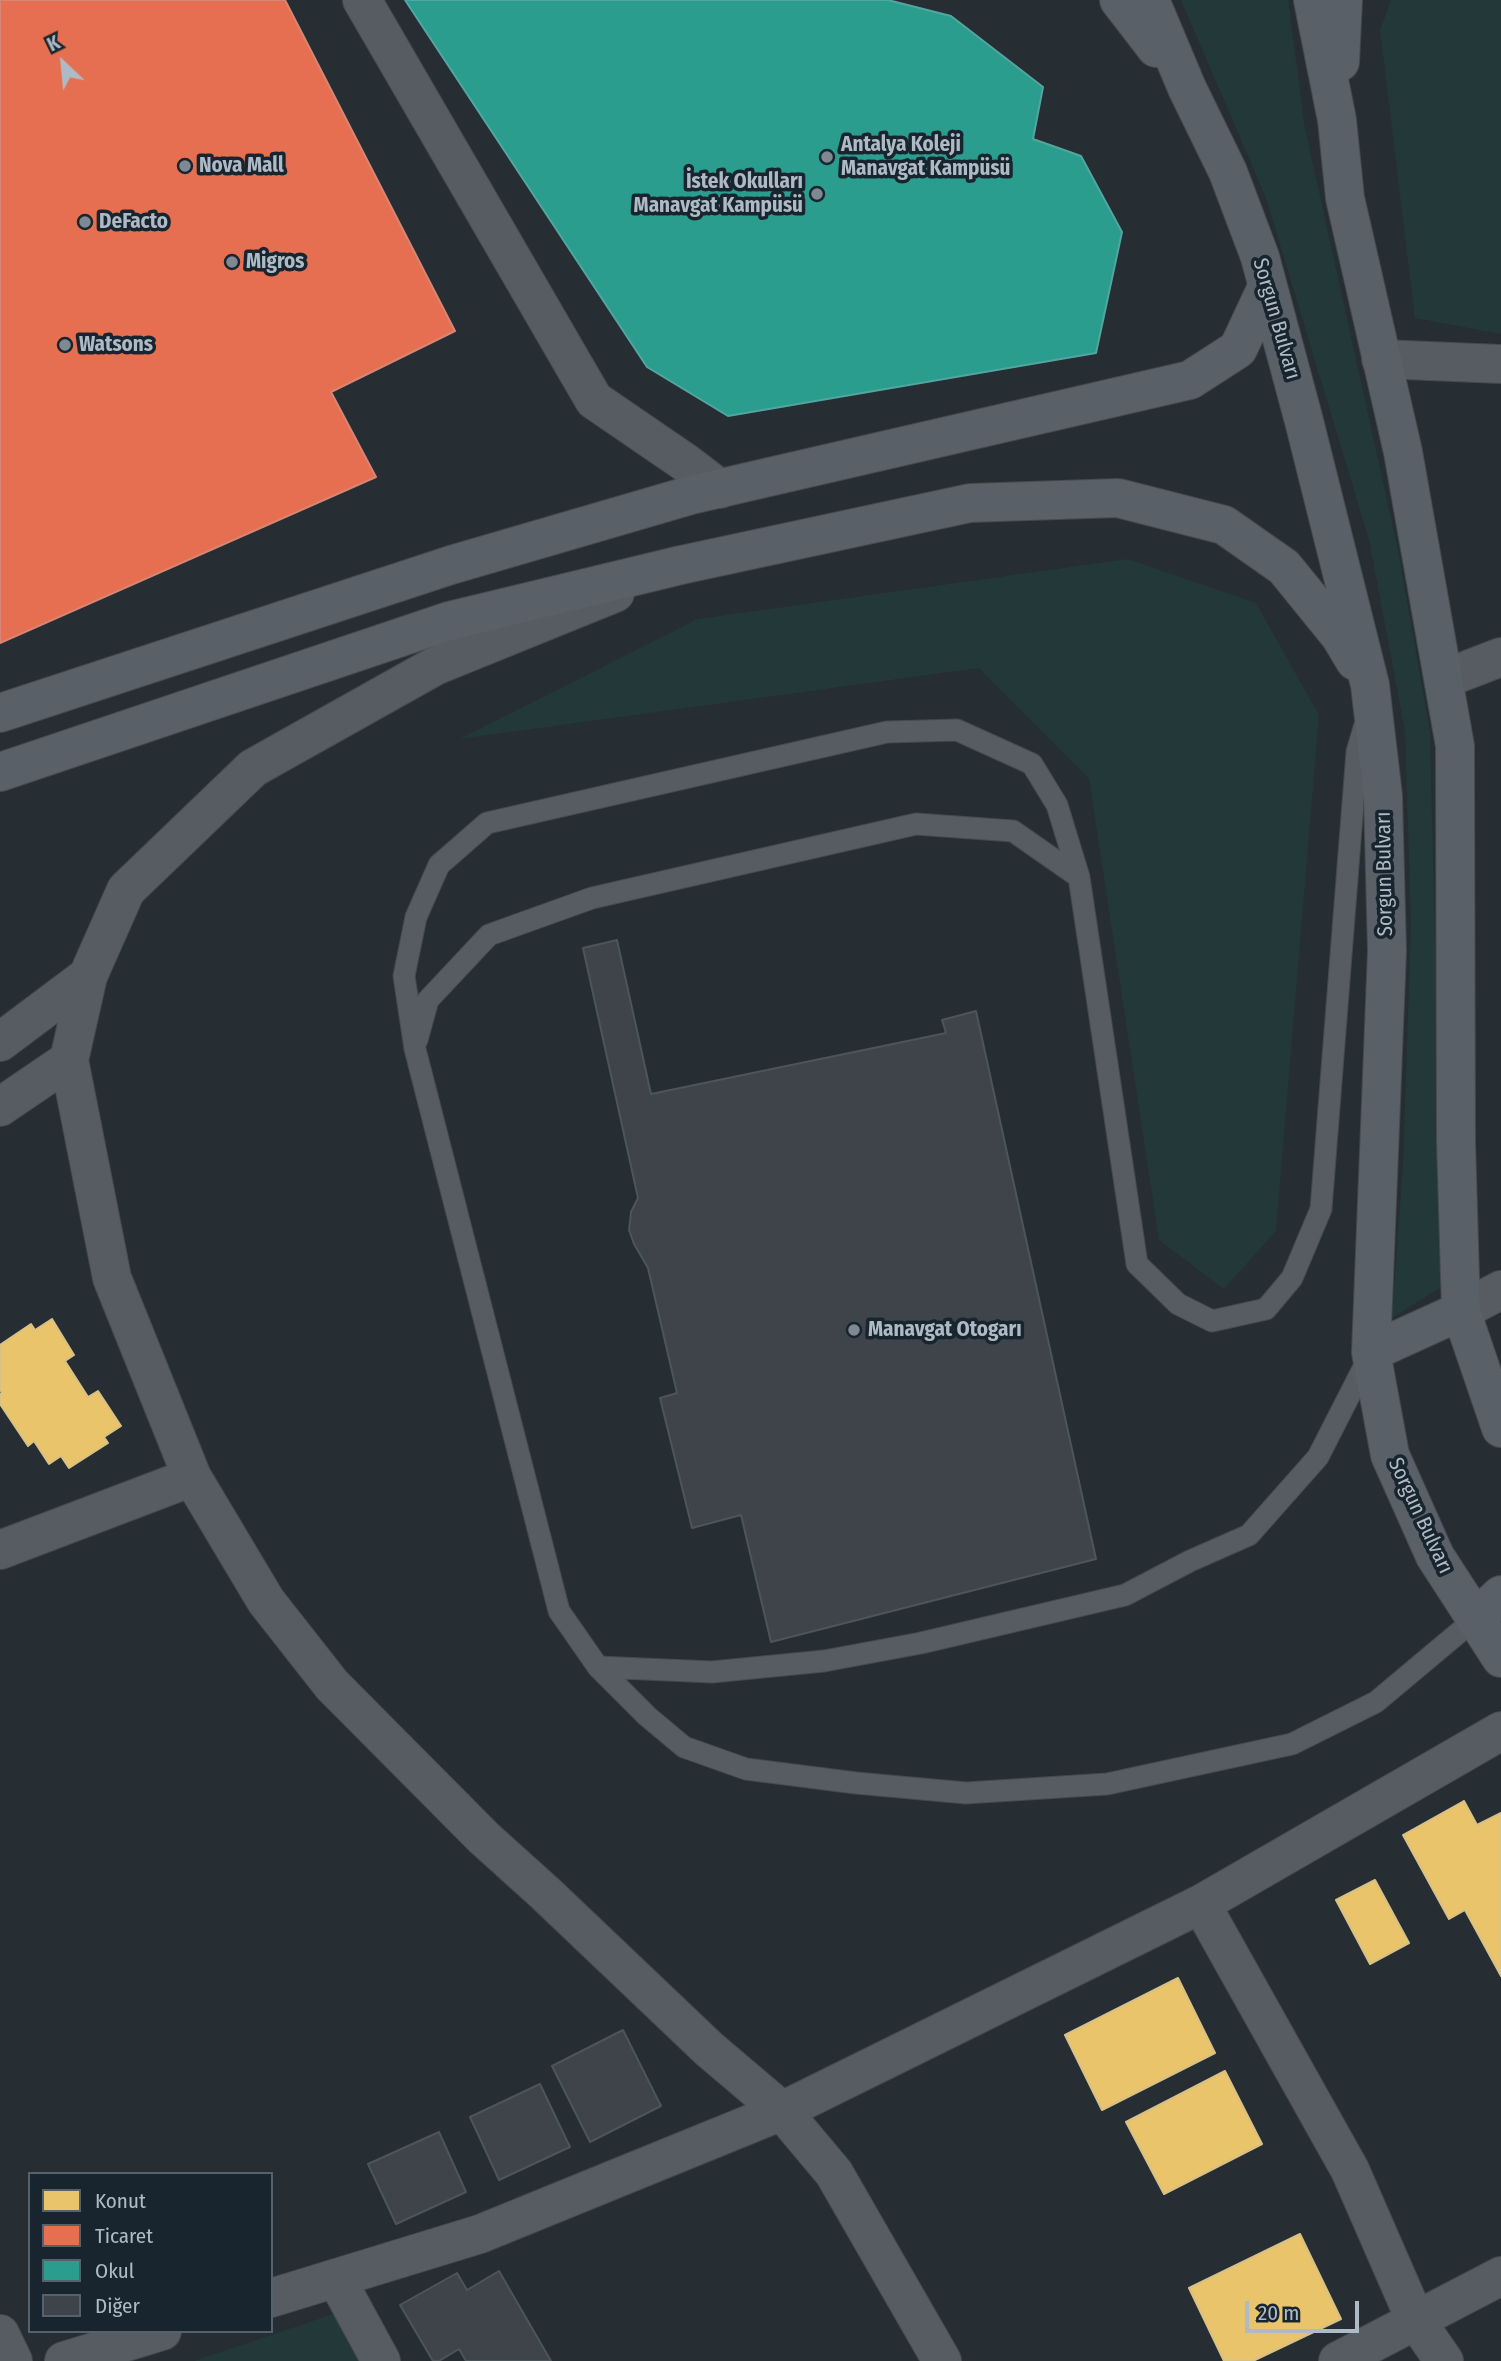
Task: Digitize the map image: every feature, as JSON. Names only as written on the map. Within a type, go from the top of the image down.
[{"type":"main road","points":[[1119,0],[1187,88]]},
{"type":"main road","points":[[1150,0],[1187,88]]},
{"type":"main road","points":[[1313,0],[1337,120],[1345,198],[1403,452],[1455,746],[1455,1128],[1461,1311],[1501,1428]]},
{"type":"main road","points":[[1337,120],[1343,0]]},
{"type":"main road","name":"Sorgun Bulvarı","points":[[1187,88],[1228,172],[1260,257],[1304,421],[1371,695],[1383,796],[1387,937],[1371,1352],[1390,1455],[1434,1556],[1488,1607],[1501,1658]]},
{"type":"main road","points":[[0,713],[451,565],[720,489],[1190,380],[1238,349],[1268,287]]},
{"type":"main road","points":[[0,772],[449,621],[681,565],[970,503],[1118,498],[1224,525],[1284,566],[1340,636],[1371,695]]},
{"type":"main road","points":[[1371,1352],[1461,1311]]},
{"type":"street","points":[[362,0],[594,400],[720,489]]},
{"type":"street","points":[[1381,359],[1501,364]]},
{"type":"street","points":[[681,565],[435,666],[253,768],[126,890],[88,976],[69,1060],[112,1278],[192,1477],[265,1601],[332,1685],[484,1838],[709,2049],[782,2110],[834,2173],[942,2361]]},
{"type":"street","points":[[1444,679],[1501,657]]},
{"type":"street","points":[[0,1042],[88,976]]},
{"type":"street","points":[[0,1107],[69,1060]]},
{"type":"street","points":[[1461,1311],[1501,1290]]},
{"type":"street","points":[[0,1550],[192,1477]]},
{"type":"street","points":[[273,2297],[480,2234],[782,2110],[1201,1904],[1501,1731]]},
{"type":"street","points":[[1201,1904],[1350,2170],[1415,2319],[1444,2361]]},
{"type":"street","points":[[1338,2361],[1501,2276]]},
{"type":"street","points":[[337,2278],[382,2361]]},
{"type":"street","points":[[64,2361],[155,2333]]},
{"type":"street","points":[[0,2334],[13,2361]]},
{"type":"lane","points":[[1371,695],[1357,752],[1321,1209],[1292,1278],[1266,1309],[1212,1321],[1178,1304],[1137,1264],[1079,877],[1057,805],[1032,764],[957,730],[887,732],[486,823],[439,865],[416,918],[404,976],[415,1049],[559,1611],[598,1667],[647,1716],[684,1747],[746,1769],[966,1793],[1107,1784],[1292,1744],[1376,1702],[1488,1607]]},
{"type":"lane","points":[[415,1049],[428,1000],[489,935],[592,898],[916,824],[1013,831],[1079,877]]},
{"type":"lane","points":[[598,1667],[712,1672],[824,1661],[921,1643],[1125,1595],[1190,1561],[1249,1535],[1318,1457],[1371,1352]]},
{"type":"green space","points":[[1181,0],[1288,0],[1305,128],[1398,550],[1430,731],[1443,1286],[1392,1318],[1403,1164],[1411,924],[1405,732],[1369,540],[1266,198]]},
{"type":"green space","points":[[1391,0],[1501,0],[1501,334],[1415,318],[1380,30]]},
{"type":"green space","points":[[1128,559],[1256,603],[1319,715],[1276,1231],[1224,1289],[1159,1240],[1089,779],[979,668],[459,739],[698,619]]},
{"type":"green space","points":[[339,2312],[364,2361],[194,2361]]},
{"type":"building: Konut","points":[[52,1319],[74,1355],[65,1361],[88,1397],[98,1391],[121,1426],[104,1437],[108,1443],[69,1468],[61,1456],[49,1464],[34,1441],[28,1446],[0,1404],[0,1345],[31,1324],[35,1330]]},
{"type":"building: Konut","points":[[1464,1801],[1477,1825],[1501,1813],[1501,1976],[1465,1910],[1449,1919],[1403,1835]]},
{"type":"building: Konut","points":[[1375,1880],[1409,1943],[1370,1964],[1336,1900]]},
{"type":"building: Konut","points":[[1178,1978],[1215,2053],[1102,2110],[1065,2035]]},
{"type":"building: Konut","points":[[1225,2071],[1262,2144],[1164,2194],[1126,2122]]},
{"type":"building: Konut","points":[[1300,2234],[1341,2319],[1253,2361],[1224,2361],[1189,2288]]},
{"type":"building: Ticaret","name":"Nova Mall","points":[[0,0],[285,0],[455,331],[331,392],[376,477],[0,643]]},
{"type":"building: Okul","name":"Antalya Koleji Manavgat Kampüsü","points":[[405,0],[888,0],[951,16],[1043,87],[1033,139],[1081,156],[1122,232],[1096,353],[728,416],[647,367]]},
{"type":"building: Diğer","name":"Manavgat Otogarı","points":[[617,940],[651,1094],[946,1033],[942,1020],[976,1011],[1096,1559],[771,1642],[741,1515],[692,1528],[660,1398],[677,1393],[648,1268],[629,1230],[631,1212],[638,1198],[583,948]]},
{"type":"building: Diğer","points":[[623,2030],[661,2106],[590,2142],[552,2066]]},
{"type":"building: Diğer","points":[[540,2084],[570,2147],[499,2180],[470,2117]]},
{"type":"building: Diğer","points":[[439,2132],[466,2192],[396,2224],[368,2164]]},
{"type":"building: Diğer","points":[[499,2271],[551,2361],[466,2361],[459,2349],[439,2361],[433,2361],[400,2305],[457,2273],[467,2290]]},
{"type":"place","name":"Antalya Koleji Manavgat Kampüsü","points":[[827,157]]},
{"type":"place","name":"Nova Mall","points":[[185,166]]},
{"type":"place","name":"İstek Okulları Manavgat Kampüsü","points":[[817,194]]},
{"type":"place","name":"DeFacto","points":[[85,222]]},
{"type":"place","name":"Migros","points":[[232,262]]},
{"type":"place","name":"Watsons","points":[[65,345]]},
{"type":"place","name":"Manavgat Otogarı","points":[[854,1330]]}]
